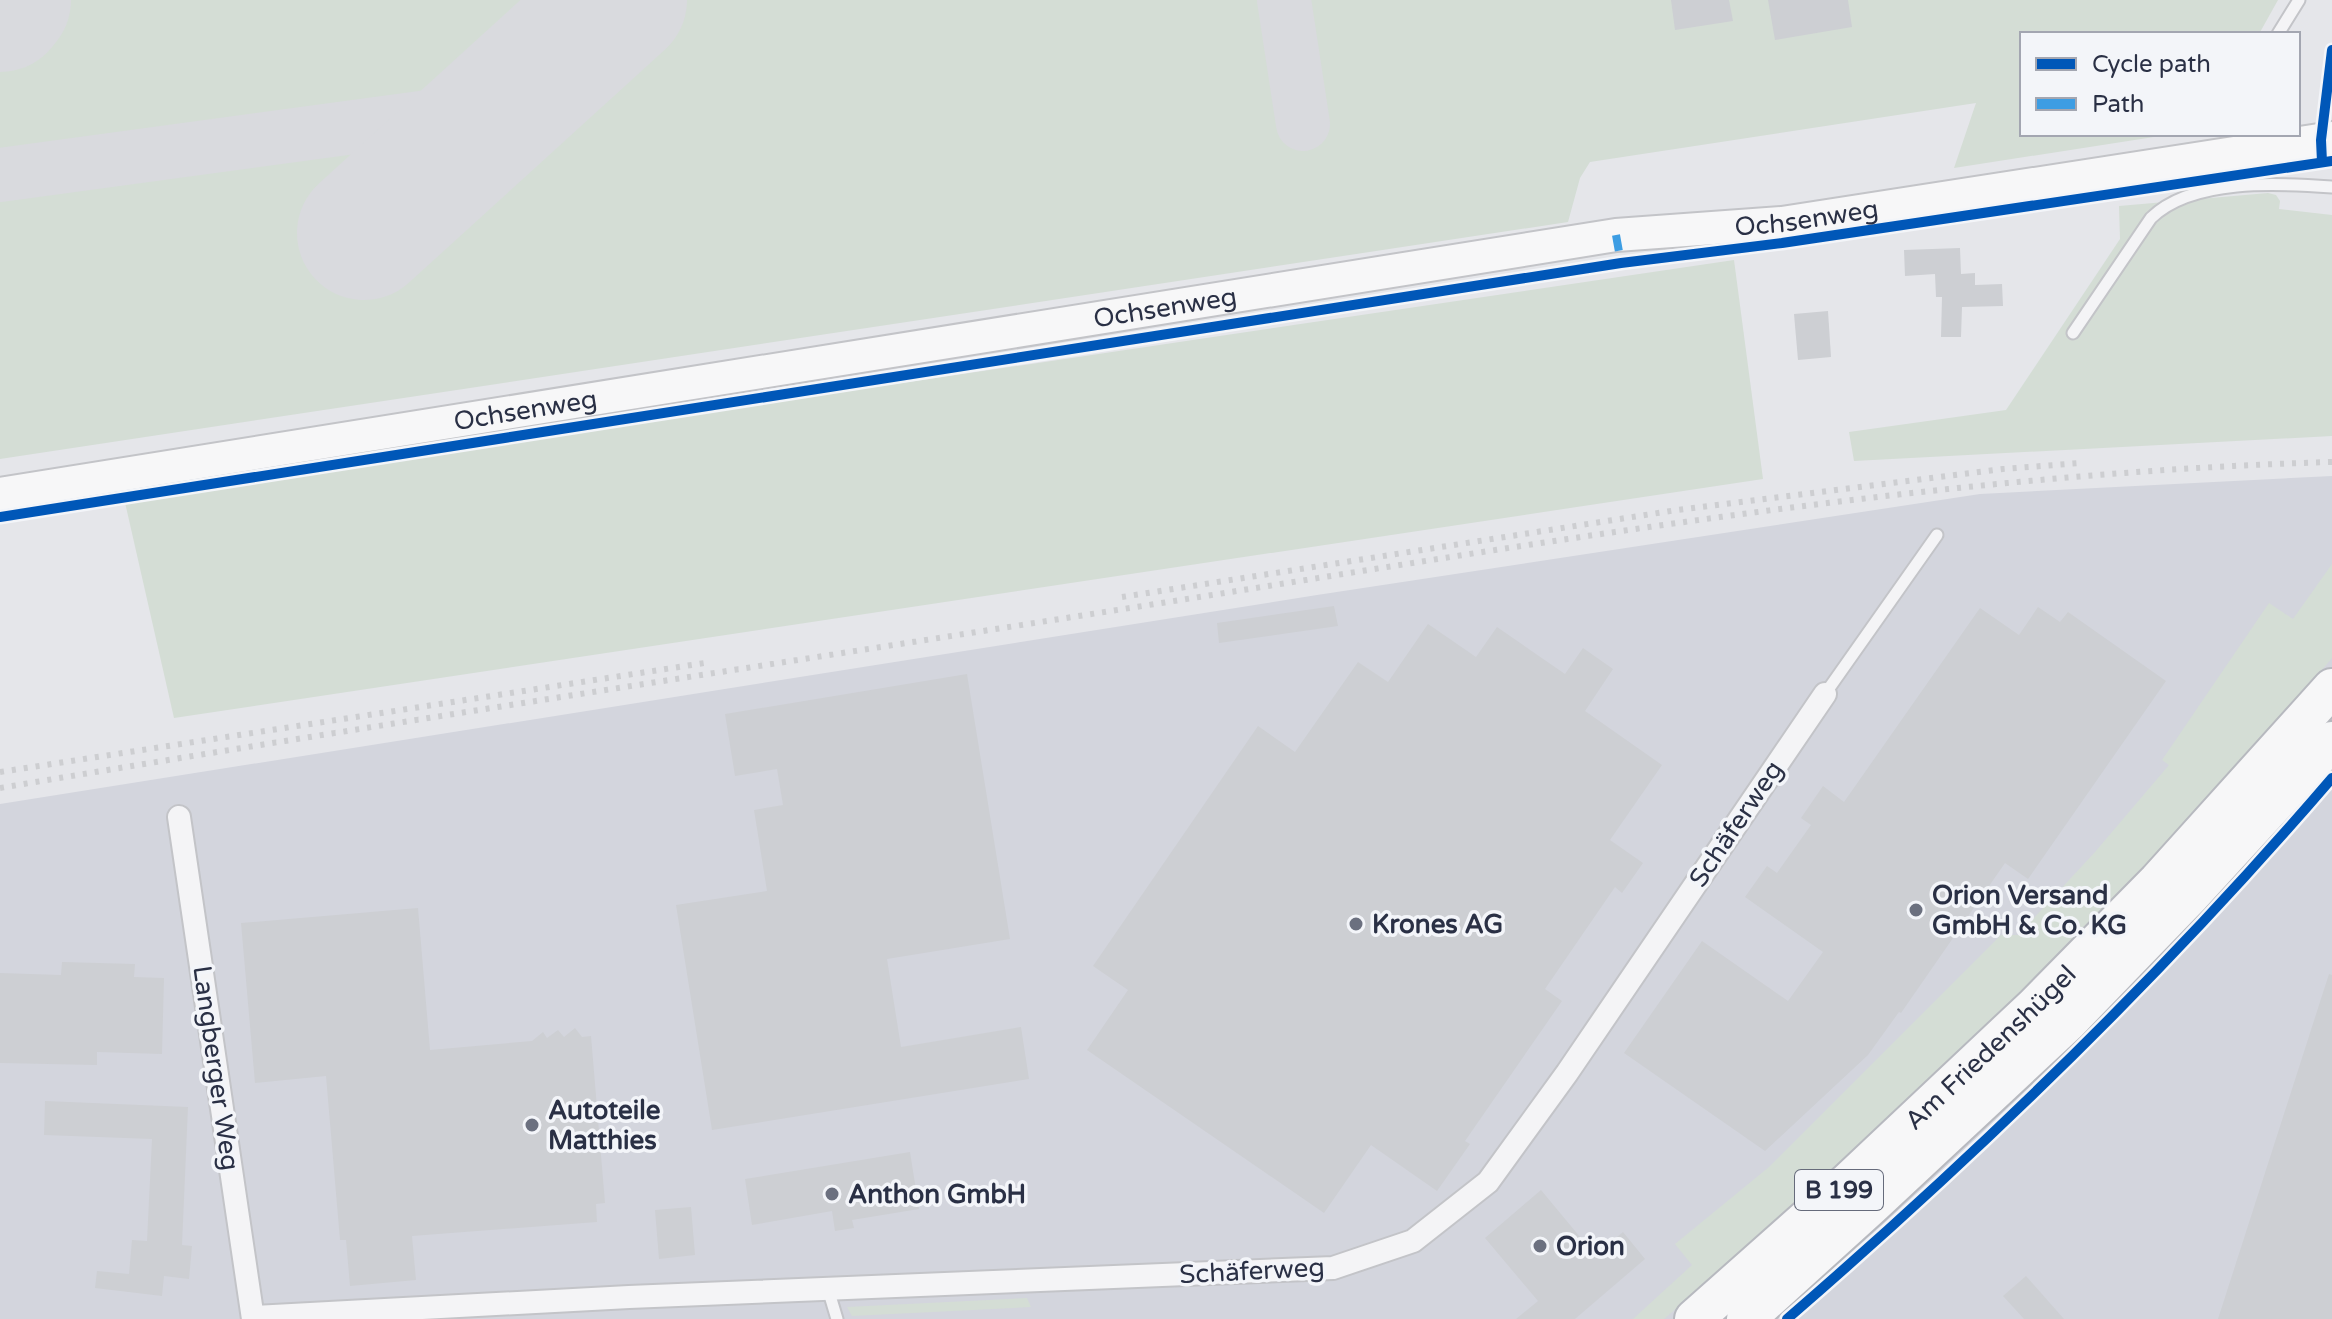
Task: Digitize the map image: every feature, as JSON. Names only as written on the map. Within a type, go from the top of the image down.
[{"type":"highway","name":"Am Friedenshügel","points":[[1694,1319],[1836,1193],[2035,1006],[2158,881],[2332,688]]},
{"type":"highway","name":"Am Friedenshügel","points":[[1746,1319],[2069,1021],[2191,895],[2332,741]]},
{"type":"main road","name":"Ochsenweg","points":[[0,494],[1616,235],[1782,223],[2332,138]]},
{"type":"street","name":"Schäferweg","points":[[253,1318],[1333,1268],[1413,1241],[1488,1182],[1567,1073],[1825,694]]},
{"type":"street","name":"Langberger Weg","points":[[179,817],[253,1318]]},
{"type":"lane","points":[[2279,32],[2299,0]]},
{"type":"lane","points":[[2073,333],[2151,218],[2162,207],[2196,192],[2278,184],[2332,187]]},
{"type":"lane","name":"Schäferweg","points":[[1825,694],[1937,535]]},
{"type":"lane","points":[[828,1289],[837,1319]]},
{"type":"shaded area","points":[[0,0],[2278,0],[2260,32],[2020,32],[2020,136],[2160,136],[1954,168],[1976,103],[1590,162],[1580,178],[1568,222],[0,459]]},
{"type":"shaded area","points":[[2268,193],[2276,195],[2280,201],[2279,209],[2332,215],[2332,436],[1854,461],[1849,432],[2006,410],[2120,239],[2119,206]]},
{"type":"shaded area","points":[[1734,260],[1763,479],[174,718],[124,498]]},
{"type":"shaded area","points":[[2332,476],[2332,1319],[0,1319],[0,804],[1317,595],[1980,494]]},
{"type":"shaded area","points":[[2332,564],[2332,658],[2149,865],[1990,1025],[1775,1223],[1664,1319],[1633,1319],[1692,1265],[1675,1244],[1769,1167],[2001,935],[2018,935],[2095,852],[2169,765],[2162,760],[2269,603],[2293,619]]},
{"type":"shaded area","points":[[1027,1298],[1031,1307],[852,1316],[847,1307]]},
{"type":"building","points":[[1671,0],[1729,0],[1733,21],[1675,30]]},
{"type":"building","points":[[1768,0],[1848,0],[1852,27],[1775,40]]},
{"type":"building","points":[[1960,248],[1961,274],[1975,273],[1975,285],[2002,284],[2003,306],[1962,307],[1961,337],[1941,337],[1942,297],[1936,297],[1935,274],[1905,276],[1904,250]]},
{"type":"building","points":[[1828,311],[1831,357],[1798,360],[1794,314]]},
{"type":"building","points":[[1334,606],[1338,626],[1219,643],[1217,623]]},
{"type":"building","name":"Orion Versand GmbH & Co. KG","points":[[2038,607],[2060,622],[2068,612],[2166,681],[2028,879],[2005,863],[1901,1013],[1868,1055],[1765,1151],[1624,1053],[1702,941],[1788,1001],[1823,952],[1745,897],[1767,866],[1777,873],[1811,825],[1801,818],[1823,786],[1844,802],[1980,608],[2019,635]]},
{"type":"building","name":"Krones AG","points":[[1428,624],[1476,657],[1497,627],[1565,674],[1583,648],[1613,669],[1585,711],[1662,765],[1610,840],[1643,863],[1622,893],[1615,887],[1545,989],[1562,1001],[1465,1141],[1470,1144],[1437,1191],[1371,1145],[1324,1213],[1087,1050],[1128,990],[1093,966],[1258,726],[1295,752],[1358,662],[1388,682]]},
{"type":"building","points":[[967,674],[1010,939],[887,959],[901,1047],[1021,1027],[1029,1079],[712,1130],[676,905],[767,891],[754,810],[783,805],[777,769],[735,776],[725,714]]},
{"type":"building","points":[[418,908],[430,1050],[532,1041],[543,1032],[547,1038],[558,1030],[564,1037],[575,1028],[582,1037],[591,1036],[605,1203],[596,1204],[597,1222],[412,1236],[416,1280],[350,1286],[346,1240],[340,1240],[326,1076],[255,1083],[241,923]]},
{"type":"building","points":[[62,962],[135,964],[134,977],[164,978],[162,1054],[97,1052],[97,1065],[0,1063],[0,973],[61,975]]},
{"type":"building","points":[[2329,974],[2332,975],[2332,1319],[2218,1319]]},
{"type":"building","points":[[45,1101],[188,1107],[182,1245],[192,1246],[189,1279],[164,1276],[162,1296],[95,1288],[97,1271],[129,1274],[132,1240],[147,1241],[152,1139],[44,1135]]},
{"type":"building","name":"Anthon GmbH","points":[[910,1152],[919,1209],[852,1220],[854,1228],[835,1231],[832,1211],[752,1225],[745,1179]]},
{"type":"building","name":"Orion","points":[[1541,1190],[1595,1255],[1623,1232],[1645,1259],[1575,1319],[1516,1319],[1538,1301],[1485,1238]]},
{"type":"building","points":[[691,1207],[695,1255],[659,1259],[655,1210]]},
{"type":"building","points":[[2026,1276],[2064,1319],[2024,1319],[2003,1296]]},
{"type":"taxiway","points":[[1284,0],[1303,124]]},
{"type":"taxiway","points":[[0,175],[502,107]]},
{"type":"runway","points":[[0,5],[4,0]]},
{"type":"runway","points":[[364,233],[620,0]]},
{"type":"railway","points":[[0,788],[1476,553],[1760,512],[2045,479],[2332,462]]},
{"type":"railway","points":[[1122,597],[1677,510],[2003,469],[2080,463]]},
{"type":"railway","points":[[0,772],[711,662]]},
{"type":"marked path","points":[[1616,235],[1621,263]]},
{"type":"cycle path","points":[[2322,162],[2321,140],[2332,50]]},
{"type":"cycle path","points":[[0,517],[1621,263],[1782,243],[2332,161]]},
{"type":"cycle path","points":[[1787,1319],[1930,1191],[2070,1059],[2204,921],[2332,778]]},
{"type":"place","name":"Orion Versand GmbH & Co. KG","points":[[1916,910]]},
{"type":"place","name":"Krones AG","points":[[1356,924]]},
{"type":"place","name":"Autoteile Matthies","points":[[532,1125]]},
{"type":"place","name":"Anthon GmbH","points":[[832,1194]]},
{"type":"place","name":"Orion","points":[[1540,1246]]}]
